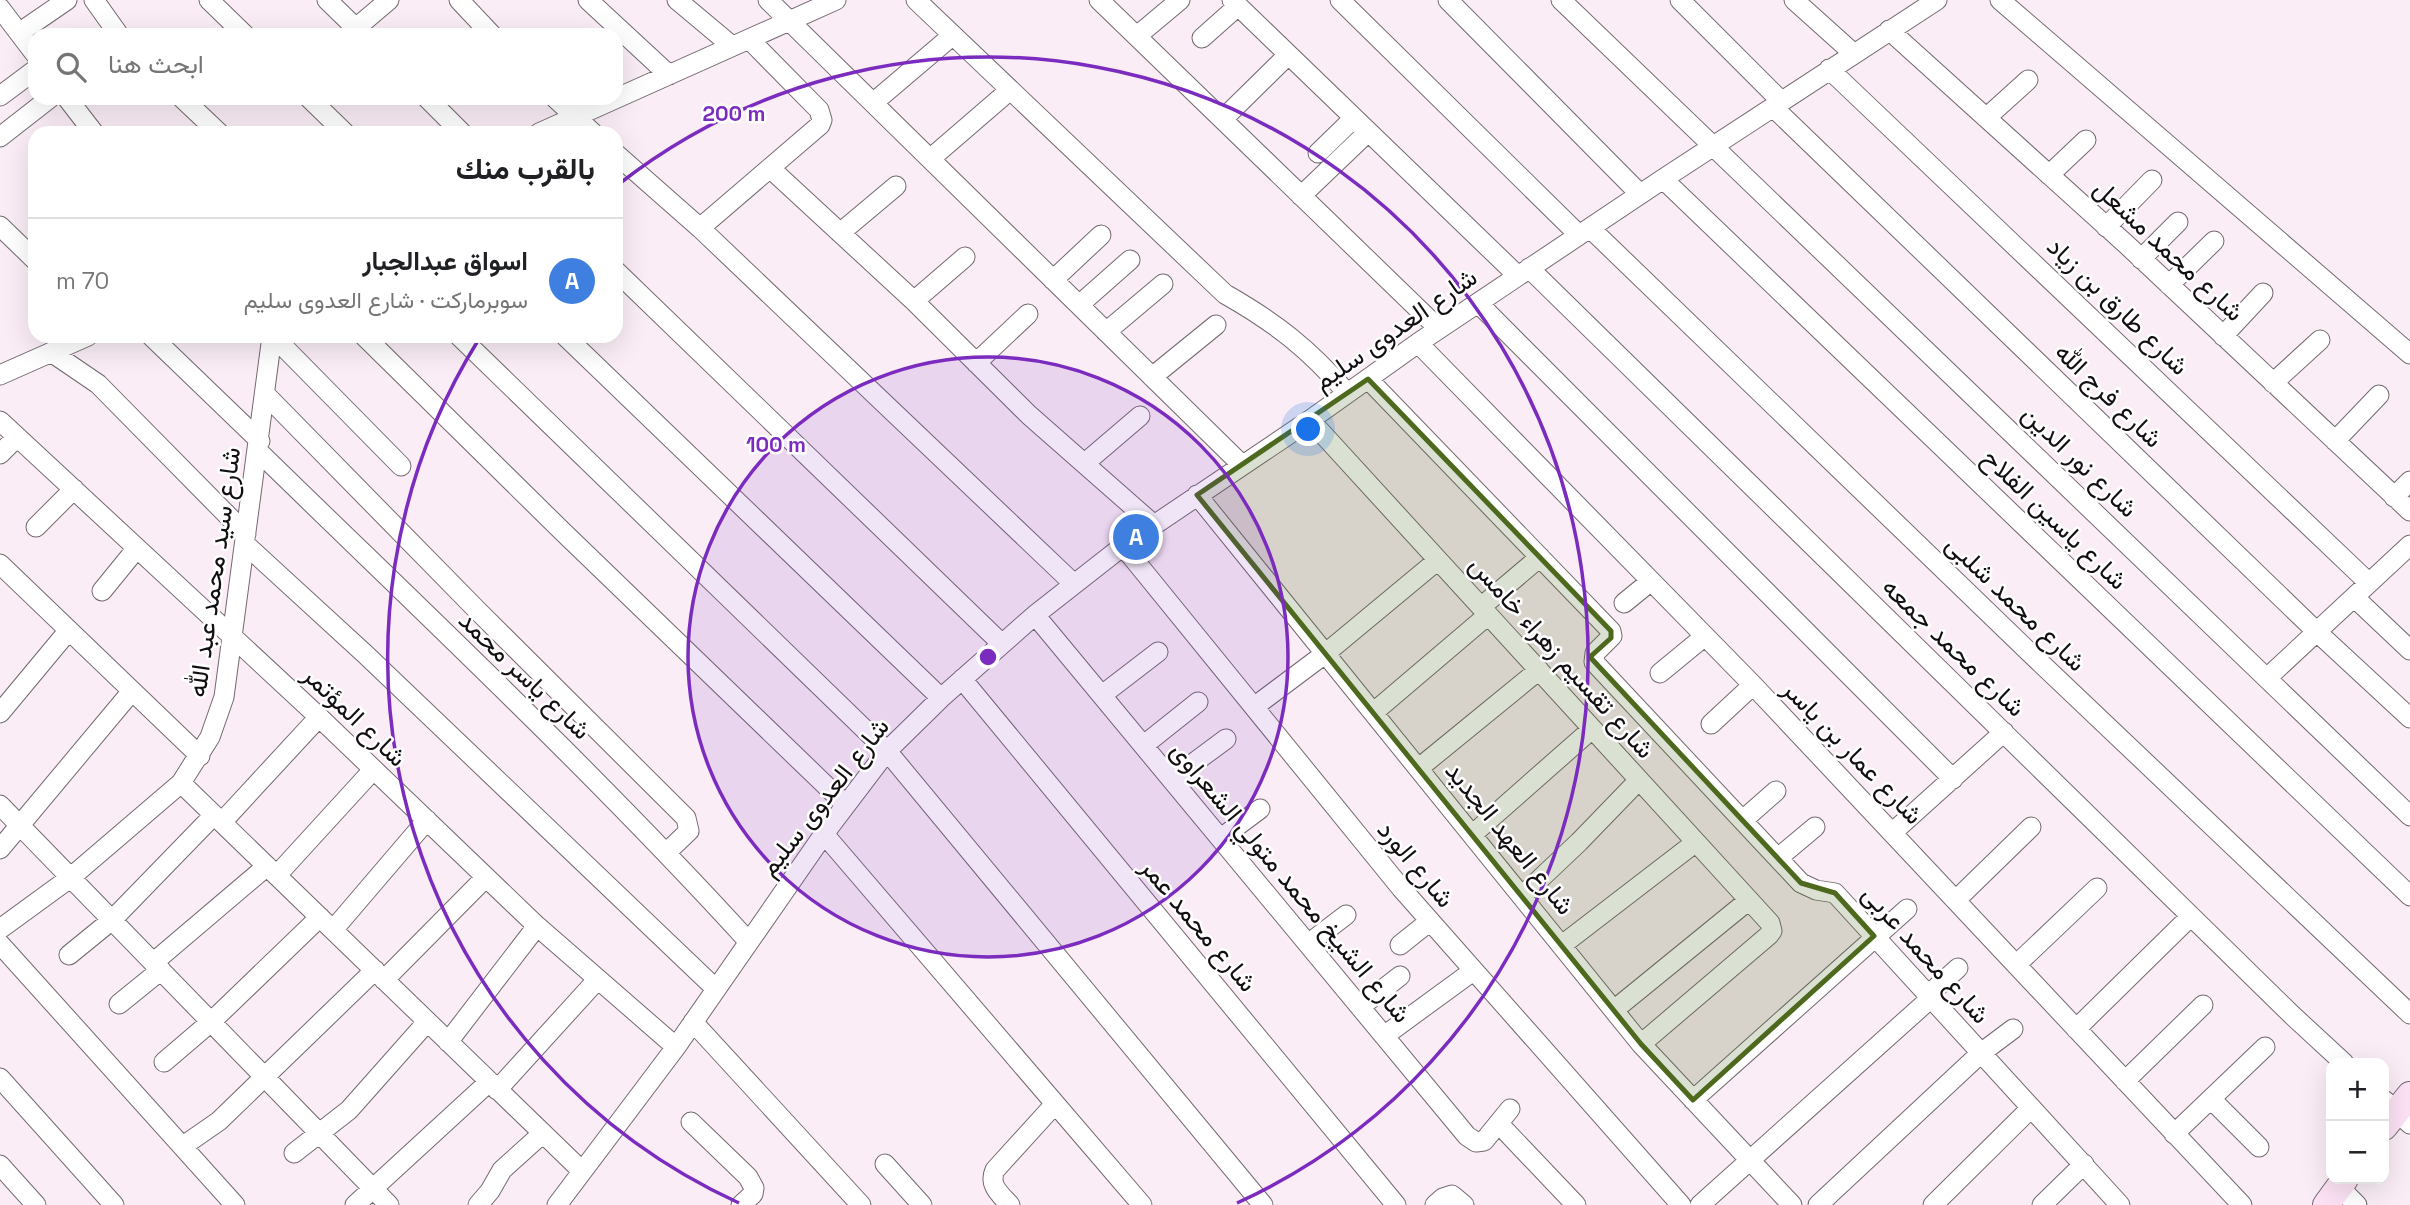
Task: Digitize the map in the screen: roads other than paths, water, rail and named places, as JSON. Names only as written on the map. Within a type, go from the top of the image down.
[{"type":"street","points":[[19,33],[67,0]]},
{"type":"street","points":[[94,0],[114,28]]},
{"type":"street","points":[[209,0],[237,28]]},
{"type":"street","points":[[327,0],[355,28]]},
{"type":"street","points":[[363,28],[389,0]]},
{"type":"street","points":[[459,0],[485,28]]},
{"type":"street","points":[[588,0],[618,28]]},
{"type":"street","points":[[677,0],[741,43],[822,115],[820,125],[700,228]]},
{"type":"street","points":[[768,0],[1242,465]]},
{"type":"street","points":[[623,95],[836,0]]},
{"type":"street","points":[[916,0],[1225,294],[1293,337],[1322,364],[1347,393]]},
{"type":"street","points":[[1098,0],[1439,329]]},
{"type":"street","points":[[1137,36],[1180,0]]},
{"type":"street","name":"شارع محمد شلبى","points":[[1340,0],[2410,1014]]},
{"type":"street","points":[[1448,0],[1640,194]]},
{"type":"street","name":"شارع نور الدين","points":[[1561,0],[2410,816]]},
{"type":"street","name":"شارع فرج الله","points":[[1680,0],[1777,104],[2317,632],[2410,718]]},
{"type":"street","points":[[1794,0],[1853,53]]},
{"type":"street","name":"شارع العدوى سليم","points":[[557,1205],[676,1047],[824,834],[887,751],[941,698],[1035,615],[1123,546],[1310,420],[1418,343],[1889,30],[1912,6],[1937,0]]},
{"type":"street","points":[[2000,0],[2410,355]]},
{"type":"street","points":[[1202,38],[1235,3]]},
{"type":"street","name":"شارع محمد جمعه","points":[[1235,3],[1361,125],[1523,272],[2004,732],[2339,1058]]},
{"type":"street","points":[[0,8],[28,45]]},
{"type":"street","name":"شارع محمد مشعل","points":[[1889,30],[2141,259],[2410,511]]},
{"type":"street","points":[[623,33],[668,75]]},
{"type":"street","points":[[873,103],[953,35]]},
{"type":"street","points":[[1223,119],[1288,55]]},
{"type":"street","name":"شارع طارق بن زياد","points":[[1829,69],[2369,583]]},
{"type":"street","points":[[0,96],[28,75]]},
{"type":"street","points":[[1986,118],[2028,80]]},
{"type":"street","points":[[930,159],[1010,90]]},
{"type":"street","points":[[0,137],[41,105]]},
{"type":"street","points":[[72,105],[89,126]]},
{"type":"street","points":[[189,105],[212,126]]},
{"type":"street","points":[[316,105],[338,126]]},
{"type":"street","points":[[433,105],[455,126]]},
{"type":"street","points":[[562,105],[585,126]]},
{"type":"street","points":[[555,126],[602,105]]},
{"type":"street","points":[[1301,196],[1361,125]]},
{"type":"street","points":[[1318,153],[1361,125]]},
{"type":"street","points":[[2049,176],[2086,141]]},
{"type":"street","points":[[623,160],[700,228],[1074,584]]},
{"type":"street","points":[[770,168],[914,301],[1029,415],[1154,525]]},
{"type":"street","name":"شارع ياسين الفلاح","points":[[1663,179],[2410,896]]},
{"type":"street","points":[[2106,227],[2152,180]]},
{"type":"street","points":[[840,233],[896,186]]},
{"type":"street","points":[[2141,259],[2178,222]]},
{"type":"street","points":[[0,226],[28,253]]},
{"type":"street","points":[[1053,280],[1101,234]]},
{"type":"street","points":[[2169,285],[2214,241]]},
{"type":"street","points":[[914,301],[965,257]]},
{"type":"street","points":[[1079,306],[1130,260]]},
{"type":"street","points":[[623,278],[1002,644]]},
{"type":"street","points":[[1106,332],[1163,284]]},
{"type":"street","points":[[2222,336],[2263,293]]},
{"type":"street","points":[[1478,303],[1953,779]]},
{"type":"street","points":[[976,363],[1028,314]]},
{"type":"street","points":[[1152,377],[1216,325]]},
{"type":"street","points":[[2273,383],[2320,340]]},
{"type":"street","points":[[0,375],[72,343]]},
{"type":"street","name":"شارع ياسر محمد","points":[[158,343],[667,852],[749,942]]},
{"type":"street","name":"شارع سيد محمد عبد الله","points":[[0,929],[70,878],[181,783],[210,737],[224,697],[271,343]]},
{"type":"street","points":[[279,343],[401,466]]},
{"type":"street","points":[[371,343],[846,805]]},
{"type":"street","points":[[466,343],[887,751],[1263,1205]]},
{"type":"street","points":[[572,343],[941,698]]},
{"type":"street","name":"شارع عمار بن ياسر","points":[[1418,343],[1753,685],[2242,1205]]},
{"type":"street","points":[[51,352],[98,384],[245,539],[716,989]]},
{"type":"street","points":[[1368,379],[1540,557],[1374,712]]},
{"type":"street","points":[[265,394],[686,818],[689,831],[667,852]]},
{"type":"street","points":[[2335,441],[2379,395]]},
{"type":"street","points":[[1085,463],[1140,416]]},
{"type":"street","name":"شارع تقسيم زهراء خامس","points":[[1310,420],[1770,923],[1772,931],[1641,1044]]},
{"type":"street","name":"شارع المؤتمر","points":[[0,421],[319,717],[537,926],[676,1047]]},
{"type":"street","points":[[0,454],[18,437]]},
{"type":"street","points":[[2394,497],[2410,481]]},
{"type":"street","points":[[36,527],[74,489]]},
{"type":"street","name":"شارع العهد الجديد","points":[[1197,495],[1641,1044],[1792,1205]]},
{"type":"street","points":[[2267,678],[2410,545]]},
{"type":"street","name":"شارع الورد","points":[[1123,546],[1430,921],[1681,1205]]},
{"type":"street","points":[[102,591],[137,548]]},
{"type":"street","name":"شارع محمد عربى","points":[[1540,557],[1612,632],[1611,638],[1593,655],[1596,663],[1808,888],[1835,893],[2120,1205]]},
{"type":"street","points":[[1254,707],[1326,653],[1438,560]]},
{"type":"street","points":[[2,570],[200,756]]},
{"type":"street","points":[[1624,603],[1651,581]]},
{"type":"street","points":[[2354,597],[2410,650]]},
{"type":"street","name":"شارع الشيخ محمد متولي الشعراوى","points":[[1035,615],[1471,1140],[1484,1141],[1505,1116],[1576,1205]]},
{"type":"street","points":[[0,713],[69,631]]},
{"type":"street","points":[[1660,673],[1704,636]]},
{"type":"street","points":[[1102,695],[1158,653]]},
{"type":"street","points":[[1419,768],[1539,670]]},
{"type":"street","name":"شارع محمد عمر","points":[[962,679],[1396,1205]]},
{"type":"street","points":[[1711,724],[1753,685]]},
{"type":"street","points":[[0,849],[132,691]]},
{"type":"street","points":[[1144,745],[1198,702]]},
{"type":"street","points":[[69,955],[112,920],[319,717]]},
{"type":"street","points":[[1473,834],[1592,729]]},
{"type":"street","points":[[1893,832],[2004,732]]},
{"type":"street","points":[[1172,779],[1226,739]]},
{"type":"street","points":[[119,1004],[157,966],[272,871],[373,770]]},
{"type":"street","points":[[1522,896],[1639,780]]},
{"type":"street","points":[[181,783],[582,1171]]},
{"type":"street","points":[[1743,820],[1776,791]]},
{"type":"street","points":[[0,805],[389,1205]]},
{"type":"street","points":[[1221,838],[1260,809]]},
{"type":"street","points":[[164,1062],[327,924],[427,820]]},
{"type":"street","points":[[1778,858],[1815,827]]},
{"type":"street","points":[[1956,900],[2031,827]]},
{"type":"street","points":[[824,834],[1142,1205]]},
{"type":"street","points":[[1562,945],[1696,842]]},
{"type":"street","points":[[183,1146],[219,1121],[265,1076],[486,877]]},
{"type":"street","points":[[2016,965],[2097,888]]},
{"type":"street","points":[[1614,1010],[1749,900]]},
{"type":"street","points":[[1693,1100],[1907,908]]},
{"type":"street","points":[[1308,944],[1346,915]]},
{"type":"street","points":[[2076,1029],[2191,916]]},
{"type":"street","points":[[1400,945],[1430,921]]},
{"type":"street","points":[[448,1042],[537,926]]},
{"type":"street","points":[[0,944],[235,1205]]},
{"type":"street","points":[[1700,1205],[1930,997],[1958,968]]},
{"type":"street","points":[[1384,1036],[1473,971]]},
{"type":"street","points":[[1360,1007],[1400,976]]},
{"type":"street","points":[[355,1205],[494,1086],[597,980]]},
{"type":"street","points":[[2124,1081],[2203,1005]]},
{"type":"street","points":[[294,1153],[349,1110],[427,1021]]},
{"type":"street","points":[[693,1022],[861,1205]]},
{"type":"street","points":[[1818,1205],[1981,1053],[2013,1029]]},
{"type":"street","points":[[2174,1135],[2265,1047]]},
{"type":"street","points":[[0,1078],[114,1205]]},
{"type":"street","points":[[2211,1099],[2259,1147]]},
{"type":"street","points":[[1010,1205],[992,1184],[995,1170],[1055,1104]]},
{"type":"street","points":[[1933,1205],[2031,1108]]},
{"type":"street","points":[[691,1122],[752,1183],[753,1194],[741,1205]]},
{"type":"street","points":[[478,1205],[499,1174],[542,1133]]},
{"type":"street","points":[[885,1164],[922,1205]]},
{"type":"street","points":[[2042,1205],[2084,1164]]},
{"type":"street","points":[[0,1165],[36,1205]]},
{"type":"street","points":[[1435,1205],[1452,1195],[1464,1205]]},
{"type":"place","name":"اسواق عبدالجبار","points":[[1136,537]]}]
